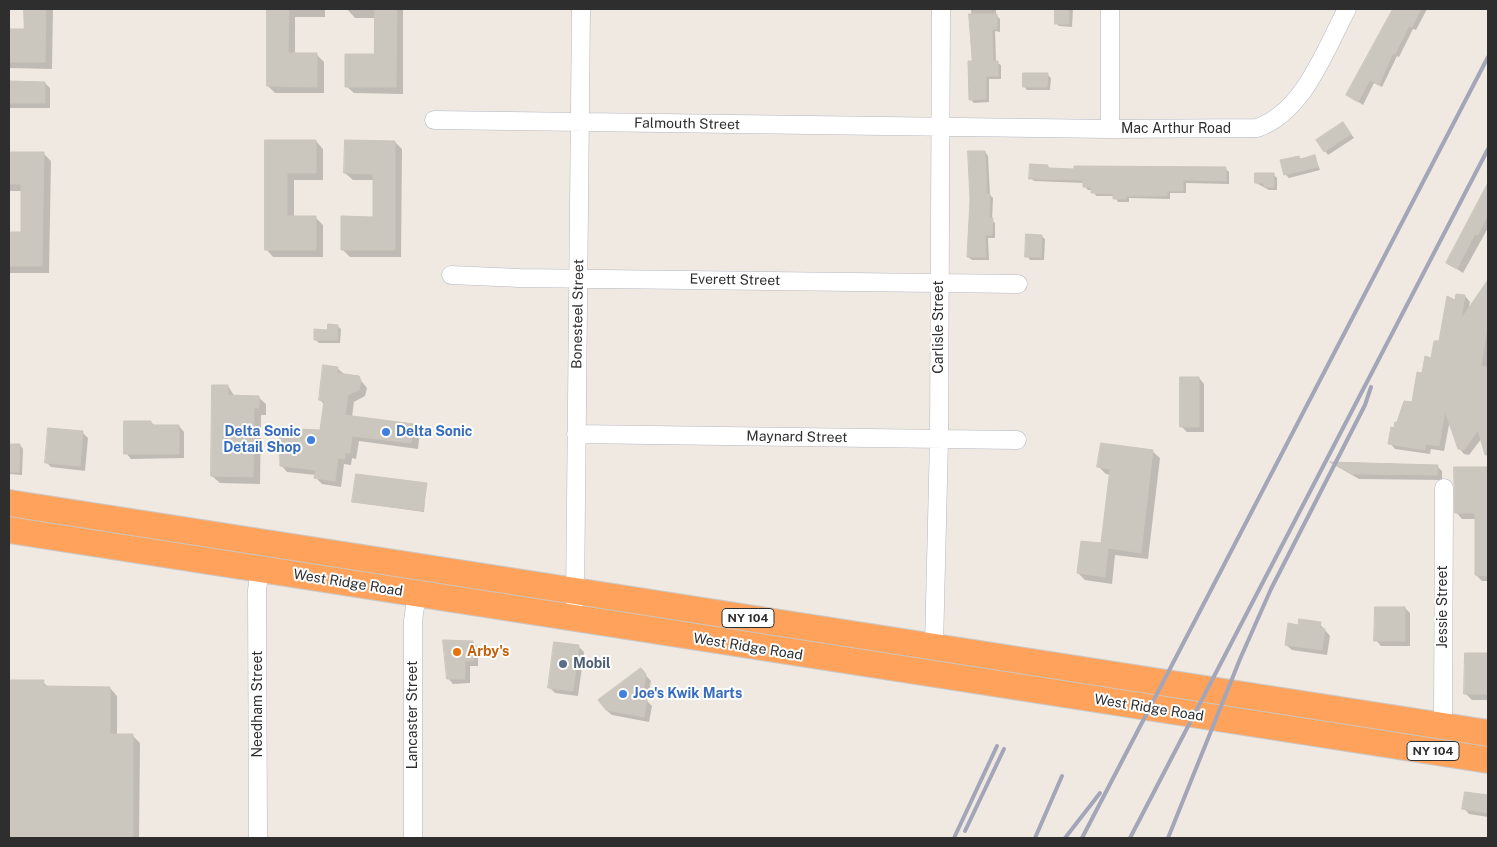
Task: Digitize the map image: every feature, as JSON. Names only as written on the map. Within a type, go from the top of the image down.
[{"type":"highway","name":"West Ridge Road","points":[[9,503],[1488,732]]},
{"type":"highway","name":"West Ridge Road","points":[[9,530],[1488,760]]},
{"type":"street","name":"Bonesteel Street","points":[[574,619],[581,9]]},
{"type":"street","name":"Carlisle Street","points":[[934,646],[938,439],[941,9]]},
{"type":"street","points":[[1110,9],[1110,129]]},
{"type":"street","name":"Mac Arthur Road","points":[[940,127],[1241,129],[1270,124],[1292,107],[1302,93],[1347,9]]},
{"type":"street","name":"Falmouth Street","points":[[434,120],[940,127]]},
{"type":"street","name":"Everett Street","points":[[451,275],[1018,284]]},
{"type":"street","name":"Maynard Street","points":[[576,434],[1017,440]]},
{"type":"street","name":"Jessie Street","points":[[1442,725],[1444,488]]},
{"type":"street","name":"Needham Street","points":[[258,838],[258,590],[260,569]]},
{"type":"street","name":"Lancaster Street","points":[[413,838],[413,621],[415,607],[420,594]]},
{"type":"building","points":[[24,9],[46,9],[45,62],[9,62],[9,29],[24,29]]},
{"type":"building","points":[[267,9],[289,9],[288,53],[317,53],[317,87],[267,86]]},
{"type":"building","points":[[375,9],[397,9],[396,87],[345,87],[345,54],[374,54]]},
{"type":"building","points":[[1055,9],[1069,9],[1069,24],[1055,24]]},
{"type":"building","points":[[1393,9],[1421,9],[1412,27],[1409,26],[1395,54],[1393,53],[1379,85],[1370,80],[1358,102],[1346,95]]},
{"type":"building","points":[[969,14],[997,14],[997,29],[992,29],[993,61],[998,61],[998,76],[986,76],[986,99],[969,100],[968,61],[972,61]]},
{"type":"building","points":[[1023,73],[1048,73],[1047,87],[1023,87]]},
{"type":"building","points":[[9,81],[45,82],[45,103],[9,103]]},
{"type":"building","points":[[1343,122],[1351,134],[1324,152],[1316,140]]},
{"type":"building","points":[[265,140],[316,140],[316,173],[287,173],[287,216],[316,216],[316,250],[265,250]]},
{"type":"building","points":[[345,140],[395,141],[395,250],[341,250],[341,216],[373,217],[373,174],[344,173]]},
{"type":"building","points":[[968,151],[985,151],[987,194],[990,194],[989,218],[993,218],[992,235],[985,235],[986,257],[967,257],[970,200]]},
{"type":"building","points":[[9,152],[44,152],[42,266],[9,266],[9,232],[21,232],[21,184],[9,184]]},
{"type":"building","points":[[1315,155],[1318,167],[1284,175],[1280,160],[1299,156],[1300,159]]},
{"type":"building","points":[[1030,164],[1048,165],[1048,168],[1074,169],[1074,166],[1226,167],[1226,181],[1183,180],[1183,191],[1167,191],[1167,196],[1126,196],[1126,199],[1113,199],[1113,194],[1091,193],[1091,187],[1083,187],[1083,180],[1029,179]]},
{"type":"building","points":[[1255,173],[1274,173],[1274,187],[1264,187],[1264,183],[1255,183]]},
{"type":"building","points":[[1488,183],[1488,215],[1478,235],[1475,234],[1457,269],[1446,263]]},
{"type":"building","points":[[1026,234],[1042,235],[1041,257],[1025,257]]},
{"type":"building","points":[[1488,280],[1488,323],[1481,366],[1488,367],[1488,455],[1485,455],[1478,430],[1464,450],[1458,449],[1445,411],[1439,446],[1426,444],[1425,450],[1388,444],[1391,427],[1394,428],[1395,422],[1397,422],[1404,401],[1412,402],[1417,372],[1422,373],[1425,356],[1431,358],[1434,341],[1439,341],[1447,296],[1455,300],[1456,294],[1465,295],[1461,319]]},
{"type":"building","points":[[328,324],[338,325],[337,340],[314,340],[314,329],[327,330]]},
{"type":"building","points":[[323,365],[338,367],[337,373],[359,376],[361,381],[359,390],[348,395],[345,415],[414,424],[411,443],[352,436],[350,453],[345,453],[345,459],[338,458],[335,481],[314,478],[316,470],[280,466],[279,428],[320,430],[324,401],[319,400]]},
{"type":"building","points":[[1180,377],[1199,377],[1199,427],[1180,427]]},
{"type":"building","points":[[212,385],[228,385],[228,395],[259,396],[259,408],[254,408],[253,477],[211,476]]},
{"type":"building","points":[[124,421],[151,421],[151,425],[179,425],[179,454],[124,454]]},
{"type":"building","points":[[48,428],[83,431],[80,466],[45,463]]},
{"type":"building","points":[[1101,443],[1153,450],[1141,553],[1108,548],[1105,577],[1077,573],[1081,541],[1101,543],[1110,469],[1097,467]]},
{"type":"building","points":[[9,444],[20,444],[19,472],[9,472]]},
{"type":"building","points":[[1330,462],[1438,465],[1437,475],[1352,474]]},
{"type":"building","points":[[1454,467],[1488,467],[1488,576],[1475,575],[1475,513],[1455,513]]},
{"type":"building","points":[[356,474],[427,483],[423,511],[352,502]]},
{"type":"building","points":[[1375,607],[1405,607],[1405,641],[1374,641]]},
{"type":"building","points":[[1299,619],[1321,622],[1320,628],[1325,629],[1322,650],[1285,645],[1288,623],[1298,625]]},
{"type":"building","points":[[443,640],[473,641],[474,661],[465,661],[465,679],[447,679]]},
{"type":"building","points":[[554,642],[579,645],[573,691],[548,688]]},
{"type":"building","points":[[1465,653],[1488,653],[1488,694],[1464,694]]},
{"type":"building","points":[[641,668],[646,674],[642,699],[647,700],[644,717],[606,710],[598,700]]},
{"type":"building","points":[[9,680],[44,680],[43,686],[110,687],[110,734],[133,734],[133,838],[9,838]]},
{"type":"building","points":[[1465,792],[1488,795],[1488,813],[1462,809]]},
{"type":"railway","points":[[1082,838],[1488,57]]},
{"type":"railway","points":[[1130,838],[1488,149]]},
{"type":"railway","points":[[1168,838],[1240,659],[1271,589],[1365,405],[1371,387]]},
{"type":"railway","points":[[954,838],[997,746]]},
{"type":"railway","points":[[965,831],[1004,749]]},
{"type":"railway","points":[[1035,838],[1062,776]]},
{"type":"railway","points":[[1065,838],[1100,793]]},
{"type":"place","name":"Delta Sonic","points":[[386,432]]},
{"type":"place","name":"Delta Sonic Detail Shop","points":[[311,440]]},
{"type":"place","name":"Arby's","points":[[457,652]]},
{"type":"place","name":"Mobil","points":[[563,664]]},
{"type":"place","name":"Joe's Kwik Marts","points":[[623,694]]}]
